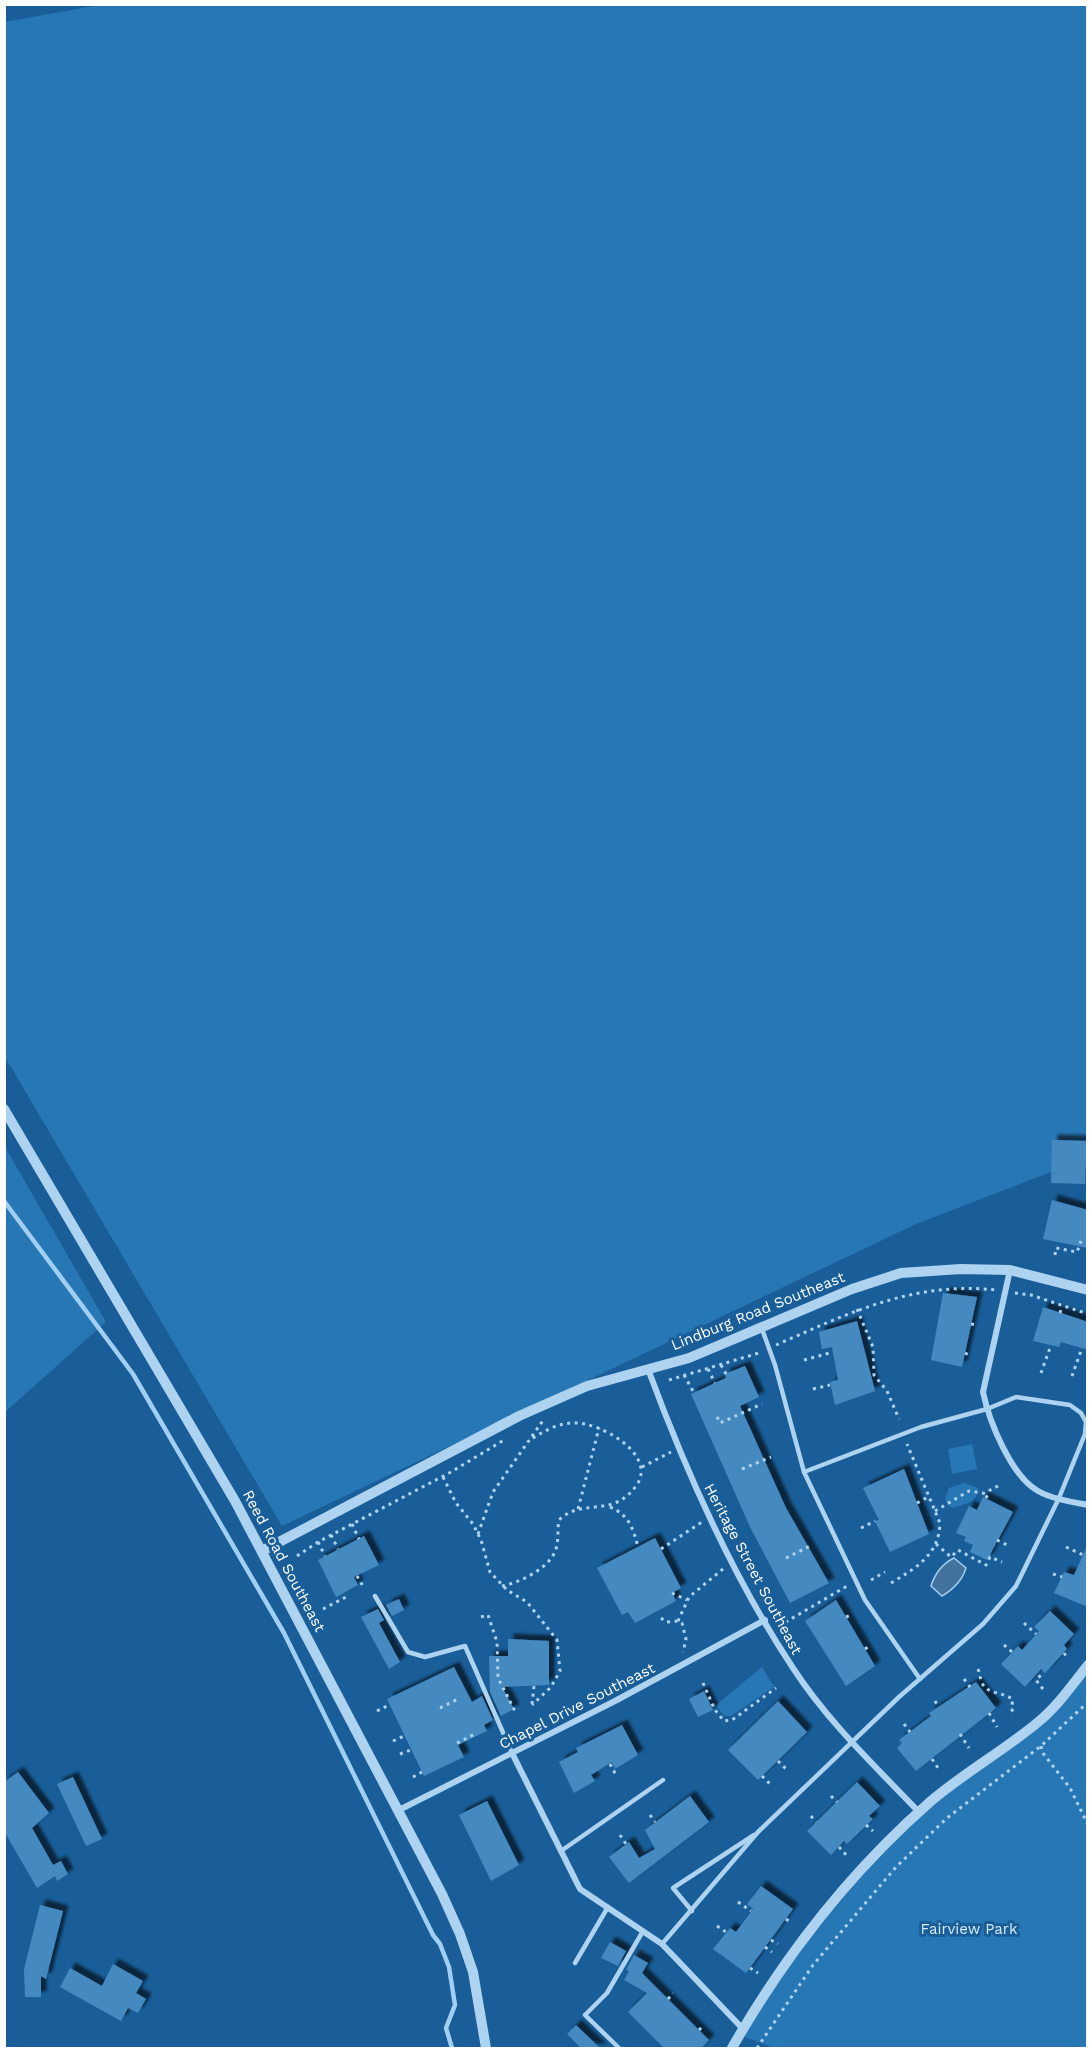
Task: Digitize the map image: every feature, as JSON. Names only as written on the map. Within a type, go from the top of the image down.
[{"type":"street","name":"Reed Road Southeast","points":[[4,1109],[262,1551],[399,1810],[460,1934],[473,1972],[486,2049]]},
{"type":"street","name":"Lindburg Road Southeast","points":[[262,1551],[519,1416],[587,1386],[689,1359],[852,1289],[901,1273],[961,1269],[1010,1270],[1088,1290]]},
{"type":"street","points":[[1010,1270],[983,1392],[987,1409],[1020,1474],[1038,1491],[1088,1505]]},
{"type":"street","name":"Heritage Street Southeast","points":[[648,1369],[678,1449],[710,1517],[733,1563],[793,1669],[850,1742],[919,1812]]},
{"type":"street","name":"Chapel Drive Southeast","points":[[399,1810],[765,1620]]},
{"type":"street","points":[[732,2049],[774,1980],[817,1921],[861,1868],[919,1812],[976,1765],[1038,1723],[1062,1698],[1088,1665]]},
{"type":"street","points":[[512,1753],[580,1889],[662,1944],[743,2029]]},
{"type":"lane","points":[[761,1328],[769,1348],[804,1472],[865,1600],[920,1678]]},
{"type":"lane","points":[[662,1944],[758,1832],[850,1742],[983,1624],[1016,1586],[1059,1498],[1085,1434],[1086,1422],[1081,1413],[1070,1405],[1016,1397],[987,1409],[921,1427],[804,1472]]},
{"type":"lane","points":[[375,1596],[408,1652],[424,1658],[465,1646],[512,1753]]},
{"type":"lane","points":[[561,1851],[663,1780]]},
{"type":"lane","points":[[692,1911],[673,1888],[758,1832]]},
{"type":"lane","points":[[575,1963],[608,1907]]},
{"type":"lane","points":[[619,2049],[585,2015],[607,1993],[643,1931]]},
{"type":"path","points":[[1055,1256],[1056,1248],[1077,1252],[1081,1241]]},
{"type":"path","points":[[669,1380],[769,1348],[876,1302],[928,1290],[1031,1295],[1088,1314]]},
{"type":"path","points":[[1060,1312],[1062,1305]]},
{"type":"path","points":[[857,1309],[873,1347],[874,1375],[887,1391],[899,1419]]},
{"type":"path","points":[[971,1324],[977,1325]]},
{"type":"path","points":[[1041,1373],[1051,1345]]},
{"type":"path","points":[[1072,1376],[1082,1348]]},
{"type":"path","points":[[804,1360],[833,1352]]},
{"type":"path","points":[[721,1365],[726,1374]]},
{"type":"path","points":[[708,1369],[715,1383]]},
{"type":"path","points":[[684,1375],[694,1393]]},
{"type":"path","points":[[813,1389],[830,1385]]},
{"type":"path","points":[[717,1417],[720,1423],[762,1404]]},
{"type":"path","points":[[478,1534],[493,1492],[545,1417],[536,1422]]},
{"type":"path","points":[[502,1586],[522,1579],[551,1560],[558,1540],[560,1520],[578,1509],[608,1507],[618,1503],[638,1485],[642,1476],[642,1467],[630,1448],[621,1440],[590,1424],[571,1422],[543,1431],[530,1440]]},
{"type":"path","points":[[578,1509],[599,1428]]},
{"type":"path","points":[[297,1556],[330,1535],[443,1477],[507,1438]]},
{"type":"path","points":[[891,1583],[926,1560],[940,1535],[940,1523],[906,1440]]},
{"type":"path","points":[[642,1467],[678,1449]]},
{"type":"path","points":[[742,1469],[771,1457]]},
{"type":"path","points":[[443,1477],[456,1503],[478,1534],[490,1572],[502,1586],[527,1602],[557,1640],[560,1671],[551,1687],[532,1705],[534,1686]]},
{"type":"path","points":[[935,1511],[969,1491],[987,1496],[998,1486]]},
{"type":"path","points":[[916,1503],[928,1497]]},
{"type":"path","points":[[608,1507],[628,1519],[633,1526],[638,1547]]},
{"type":"path","points":[[660,1549],[710,1517]]},
{"type":"path","points":[[861,1528],[875,1521]]},
{"type":"path","points":[[352,1524],[359,1539]]},
{"type":"path","points":[[330,1535],[338,1549]]},
{"type":"path","points":[[998,1540],[1009,1546]]},
{"type":"path","points":[[318,1542],[325,1556]]},
{"type":"path","points":[[936,1544],[951,1557],[958,1550],[986,1565],[990,1557],[1002,1562]]},
{"type":"path","points":[[784,1554],[787,1560],[812,1545]]},
{"type":"path","points":[[1066,1547],[1083,1555]]},
{"type":"path","points":[[678,1621],[687,1600],[698,1588],[733,1563]]},
{"type":"path","points":[[871,1580],[885,1572]]},
{"type":"path","points":[[1053,1574],[1062,1577]]},
{"type":"path","points":[[357,1576],[364,1588]]},
{"type":"path","points":[[779,1626],[851,1583]]},
{"type":"path","points":[[672,1593],[687,1600]]},
{"type":"path","points":[[322,1609],[348,1596]]},
{"type":"path","points":[[480,1617],[489,1615],[497,1642],[498,1678],[516,1713]]},
{"type":"path","points":[[846,1617],[850,1615]]},
{"type":"path","points":[[662,1618],[666,1622],[678,1621],[686,1629],[686,1639],[676,1667]]},
{"type":"path","points":[[1024,1623],[1036,1634]]},
{"type":"path","points":[[1004,1646],[1012,1652]]},
{"type":"path","points":[[1064,1653],[1068,1659]]},
{"type":"path","points":[[978,1669],[986,1688],[991,1692],[1006,1694],[1013,1700],[1011,1708],[1015,1715]]},
{"type":"path","points":[[1043,1689],[1036,1680],[1044,1672]]},
{"type":"path","points":[[964,1679],[970,1687]]},
{"type":"path","points":[[703,1683],[715,1710],[724,1721],[732,1720],[776,1688]]},
{"type":"path","points":[[440,1708],[458,1699]]},
{"type":"path","points":[[935,1701],[938,1706]]},
{"type":"path","points":[[758,2049],[813,1965],[896,1868],[947,1818],[1041,1746],[1088,1702]]},
{"type":"path","points":[[377,1711],[389,1705]]},
{"type":"path","points":[[989,1713],[997,1727]]},
{"type":"path","points":[[904,1724],[910,1732]]},
{"type":"path","points":[[457,1743],[475,1734]]},
{"type":"path","points":[[960,1734],[969,1748]]},
{"type":"path","points":[[393,1741],[404,1736]]},
{"type":"path","points":[[1041,1746],[1042,1752],[1070,1788],[1088,1825]]},
{"type":"path","points":[[400,1754],[411,1750]]},
{"type":"path","points":[[932,1759],[940,1771]]},
{"type":"path","points":[[778,1761],[786,1769]]},
{"type":"path","points":[[610,1764],[616,1775]]},
{"type":"path","points":[[412,1777],[422,1772]]},
{"type":"path","points":[[762,1776],[770,1784]]},
{"type":"path","points":[[831,1796],[837,1802]]},
{"type":"path","points":[[650,1815],[655,1822]]},
{"type":"path","points":[[811,1816],[816,1822]]},
{"type":"path","points":[[866,1825],[873,1831]]},
{"type":"path","points":[[620,1835],[626,1844]]},
{"type":"path","points":[[839,1847],[848,1857]]},
{"type":"path","points":[[738,1902],[751,1911]]},
{"type":"path","points":[[786,1919],[792,1923]]},
{"type":"path","points":[[717,1926],[726,1932]]},
{"type":"path","points":[[771,1940],[778,1944]]},
{"type":"path","points":[[765,1947],[772,1952]]},
{"type":"path","points":[[750,1968],[758,1973]]},
{"type":"path","points":[[668,1999],[673,1993]]},
{"type":"path","points":[[699,2030],[704,2025]]},
{"type":"green space","points":[[106,4],[1087,5],[1087,1158],[916,1224],[282,1526],[5,1057],[4,22]]},
{"type":"green space","points":[[5,1147],[106,1322],[4,1412]]},
{"type":"green space","points":[[972,1444],[977,1469],[952,1474],[948,1449]]},
{"type":"green space","points":[[964,1483],[978,1488],[976,1497],[971,1502],[953,1508],[948,1505],[945,1498],[949,1488]]},
{"type":"green space","name":"Fairview Park","points":[[1087,1665],[1087,2048],[775,2048],[740,2035],[774,1980],[903,1827],[1038,1723]]},
{"type":"green space","points":[[762,1667],[774,1687],[731,1716],[724,1716],[716,1705]]},
{"type":"shaded area","points":[[954,1558],[966,1568],[957,1584],[942,1596],[931,1586],[939,1569]]},
{"type":"building","points":[[1052,1140],[1087,1141],[1085,1184],[1051,1183]]},
{"type":"building","points":[[1052,1200],[1088,1210],[1088,1248],[1043,1239]]},
{"type":"building","points":[[943,1293],[977,1297],[962,1367],[931,1360]]},
{"type":"building","points":[[1043,1307],[1088,1322],[1088,1350],[1061,1342],[1059,1347],[1033,1341]]},
{"type":"building","points":[[857,1321],[875,1391],[835,1405],[830,1382],[838,1380],[832,1347],[822,1349],[819,1332]]},
{"type":"building","points":[[745,1366],[759,1397],[740,1406],[786,1508],[829,1583],[790,1603],[750,1527],[691,1394],[726,1378],[725,1374]]},
{"type":"building","points":[[904,1469],[929,1534],[890,1552],[875,1521],[879,1520],[863,1488]]},
{"type":"building","points":[[983,1497],[1013,1512],[987,1560],[970,1552],[973,1545],[964,1541],[966,1537],[956,1533],[969,1506],[977,1510]]},
{"type":"building","points":[[364,1536],[379,1565],[354,1577],[358,1585],[336,1597],[318,1560]]},
{"type":"building","points":[[655,1538],[681,1588],[672,1593],[676,1601],[635,1623],[628,1612],[622,1615],[597,1568]]},
{"type":"building","points":[[1088,1544],[1088,1607],[1054,1593],[1064,1572],[1074,1575]]},
{"type":"building","points":[[399,1599],[404,1610],[392,1616],[386,1605]]},
{"type":"building","points":[[836,1600],[875,1666],[846,1686],[805,1621]]},
{"type":"building","points":[[378,1609],[384,1620],[379,1623],[400,1662],[389,1669],[361,1617]]},
{"type":"building","points":[[1050,1611],[1074,1634],[1064,1645],[1067,1649],[1045,1673],[1041,1669],[1025,1687],[1001,1664],[1018,1646],[1022,1650],[1039,1631],[1034,1627]]},
{"type":"building","points":[[508,1639],[549,1641],[549,1685],[502,1687],[514,1709],[501,1716],[490,1692],[489,1656],[508,1656]]},
{"type":"building","points":[[454,1667],[472,1702],[482,1696],[493,1720],[484,1725],[487,1731],[458,1745],[464,1757],[424,1776],[387,1699]]},
{"type":"building","points":[[976,1682],[996,1708],[916,1771],[897,1748],[902,1743],[899,1740],[931,1716],[929,1713]]},
{"type":"building","points":[[704,1691],[713,1710],[698,1717],[689,1699]]},
{"type":"building","points":[[778,1701],[807,1732],[758,1780],[728,1750]]},
{"type":"building","points":[[622,1725],[638,1755],[615,1769],[612,1762],[591,1775],[595,1781],[574,1793],[559,1762],[578,1752],[576,1748]]},
{"type":"building","points":[[18,1772],[49,1813],[32,1828],[53,1865],[61,1861],[68,1874],[57,1881],[55,1876],[37,1888],[4,1831],[4,1782]]},
{"type":"building","points":[[73,1777],[102,1839],[86,1846],[57,1784]]},
{"type":"building","points":[[857,1782],[880,1806],[869,1816],[873,1819],[847,1844],[844,1841],[831,1855],[807,1831]]},
{"type":"building","points":[[690,1796],[709,1822],[629,1883],[609,1857],[629,1842],[639,1858],[655,1849],[645,1830]]},
{"type":"building","points":[[487,1801],[519,1865],[491,1881],[459,1815]]},
{"type":"building","points":[[761,1886],[793,1909],[746,1973],[713,1949],[730,1928],[736,1932],[753,1909],[747,1904]]},
{"type":"building","points":[[40,1905],[63,1911],[46,1979],[41,1976],[41,1997],[25,1997],[24,1969]]},
{"type":"building","points":[[610,1942],[626,1951],[618,1966],[601,1958]]},
{"type":"building","points":[[634,1955],[648,1963],[642,1973],[709,2040],[700,2049],[665,2049],[628,2012],[647,1993],[624,1980],[629,1971],[626,1970]]},
{"type":"building","points":[[113,1964],[143,1981],[136,1993],[146,1999],[138,2013],[128,2008],[121,2021],[60,1987],[70,1968],[102,1986]]},
{"type":"building","points":[[576,2025],[601,2049],[582,2049],[567,2034]]},
{"type":"waterway","points":[[4,1201],[133,1374],[284,1633],[433,1935],[440,1944],[449,1967],[455,2005],[446,2028],[452,2048]]}]
